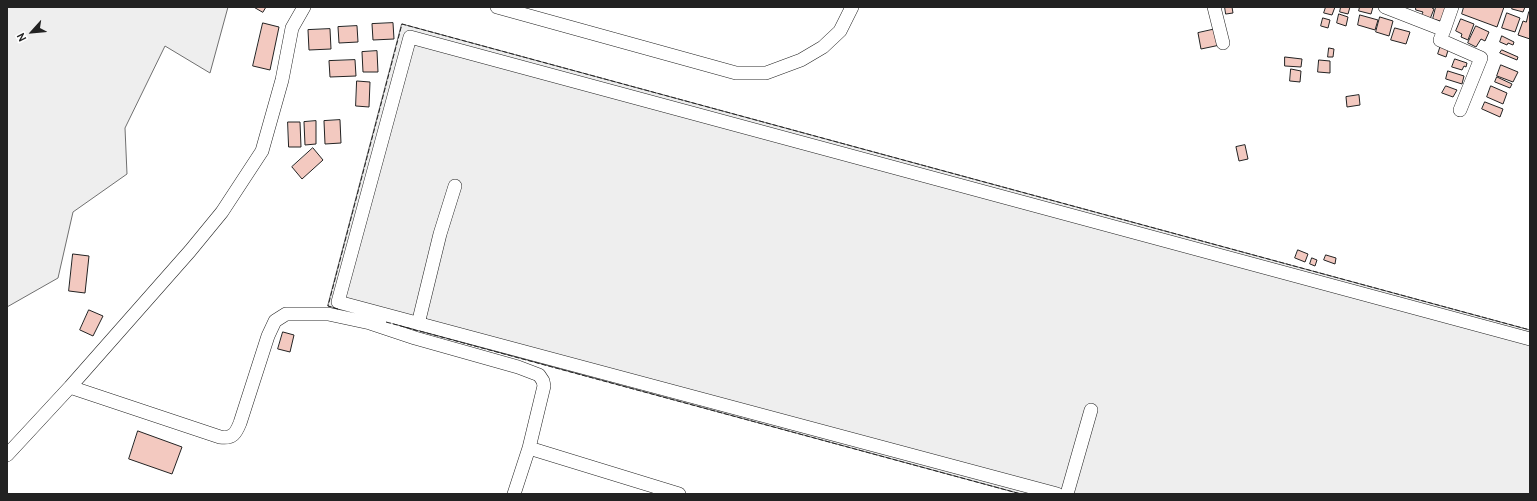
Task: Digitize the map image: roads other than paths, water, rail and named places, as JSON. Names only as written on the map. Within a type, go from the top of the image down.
[{"type":"street","points":[[7,455],[70,387],[218,218],[262,151],[282,80],[292,28],[304,7]]},
{"type":"street","points":[[497,7],[736,73],[766,73],[801,60],[822,48],[840,31],[852,7]]},
{"type":"street","points":[[1214,7],[1223,42]]},
{"type":"street","points":[[1386,7],[1444,30]]},
{"type":"street","points":[[1452,7],[1440,40],[1481,58],[1460,110]]},
{"type":"street","points":[[1057,494],[338,302],[410,37],[1530,339]]},
{"type":"street","points":[[418,324],[440,234],[455,186]]},
{"type":"street","points":[[70,387],[220,437],[231,436],[236,434],[274,321],[286,314],[328,314],[370,323],[414,338],[518,367],[539,375],[543,380],[544,386],[529,448],[514,494]]},
{"type":"street","points":[[1067,494],[1092,410]]},
{"type":"street","points":[[529,448],[679,494]]}]
